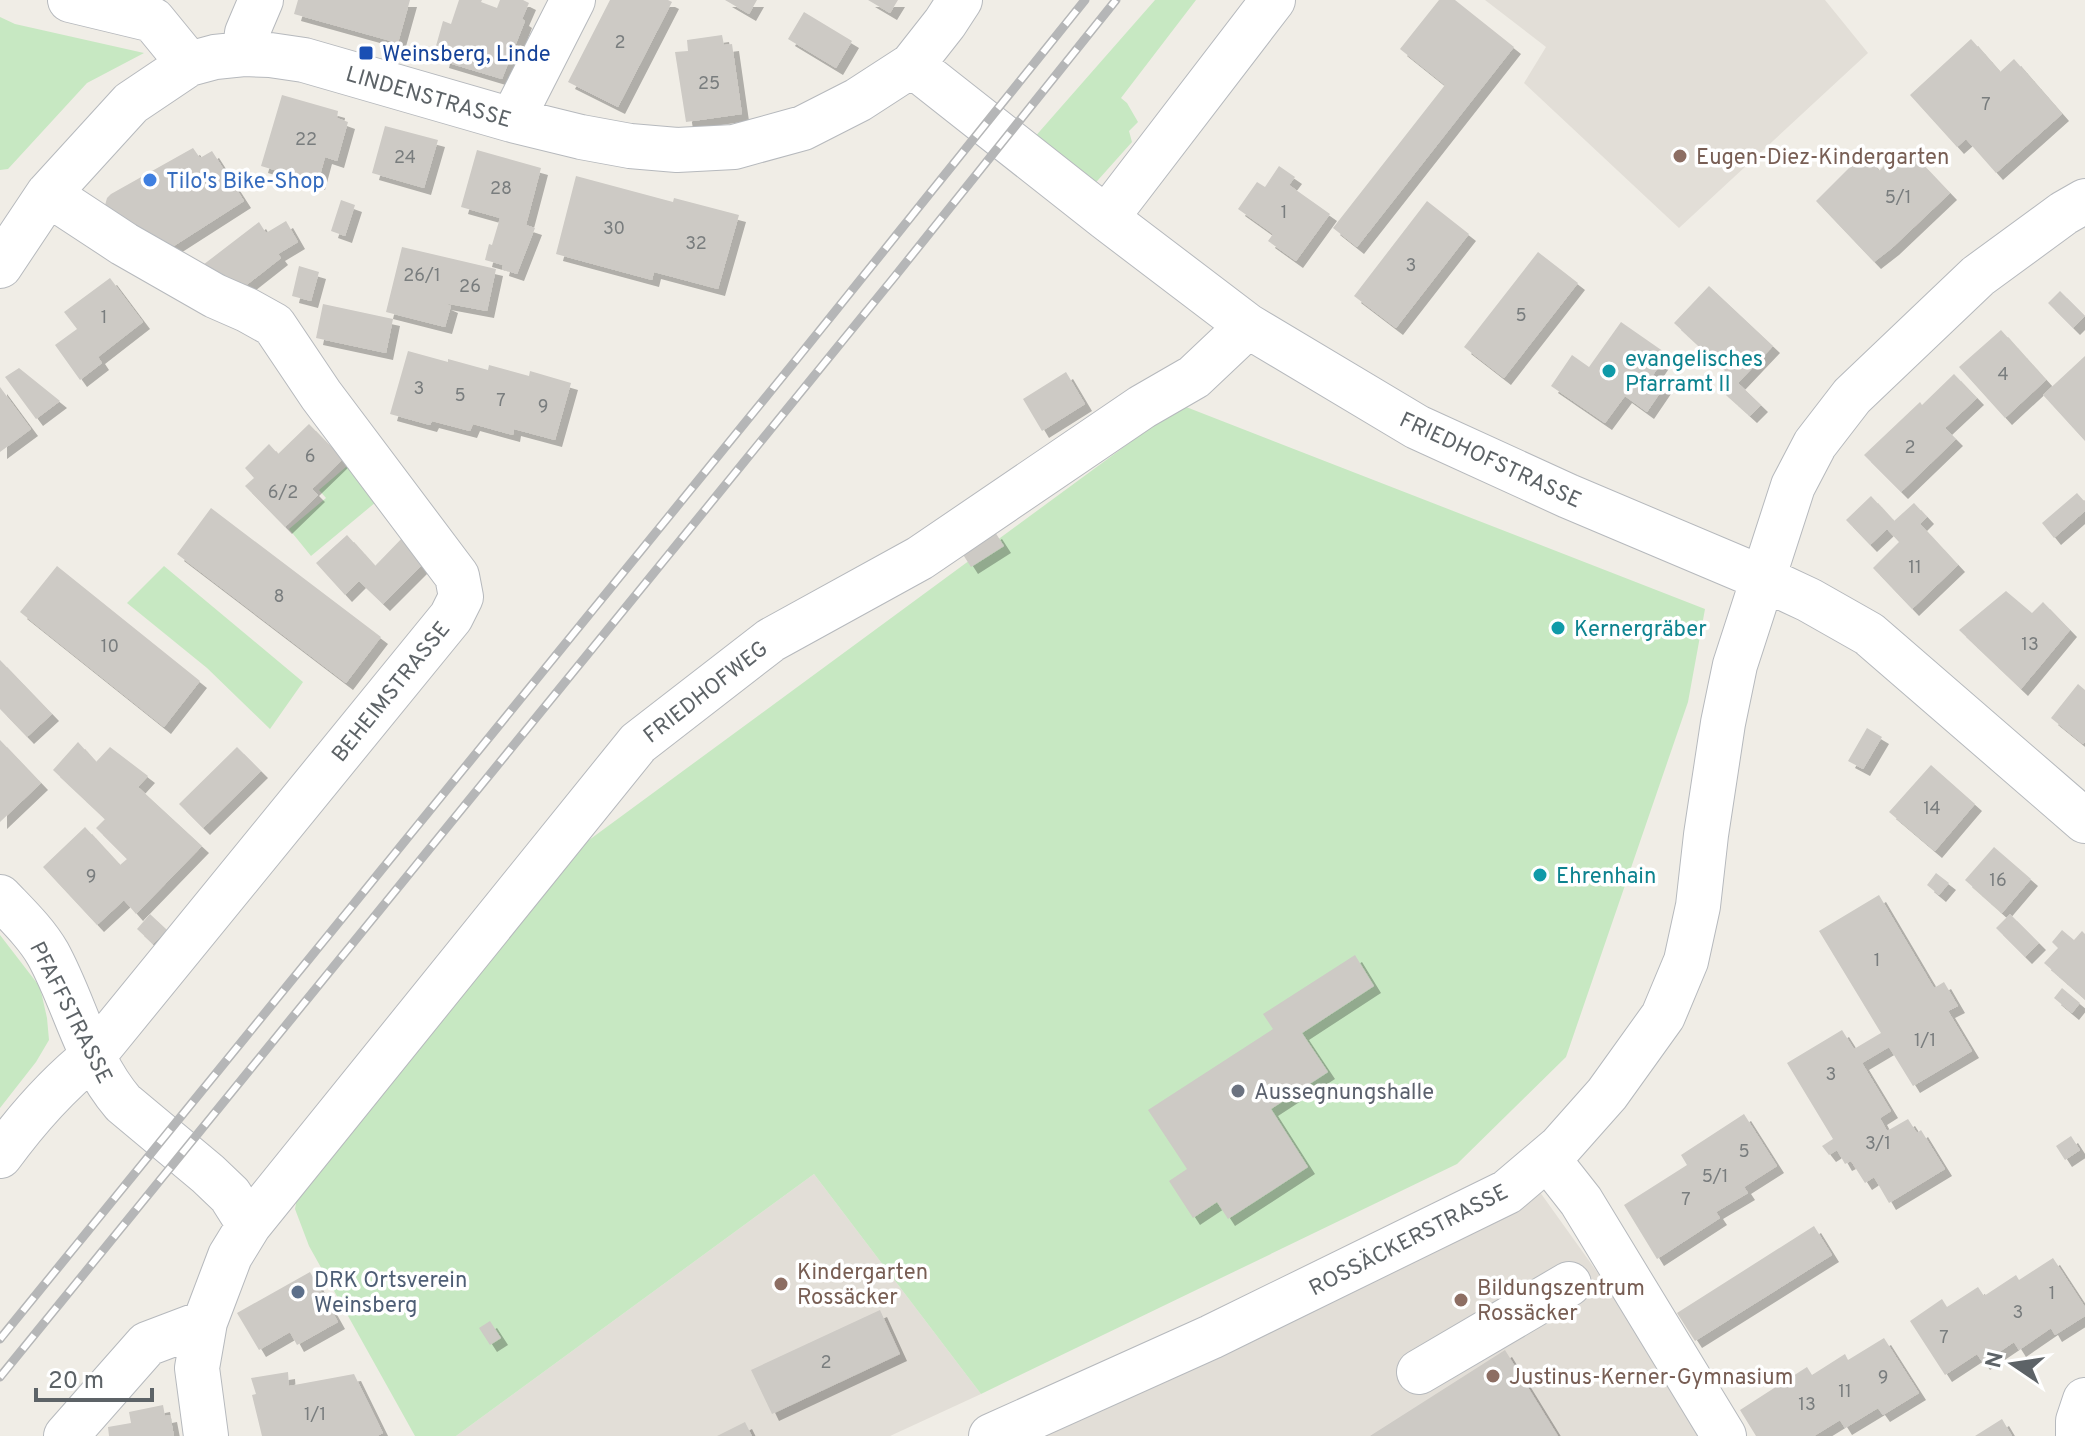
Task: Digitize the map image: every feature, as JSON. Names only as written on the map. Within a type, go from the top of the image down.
[{"type":"street","points":[[70,0],[153,20],[189,64]]},
{"type":"street","points":[[244,54],[247,33],[261,0]]},
{"type":"street","points":[[512,120],[573,0]]},
{"type":"street","name":"LINDENSTRASSE","points":[[7,238],[131,103],[189,64],[215,57],[244,54],[304,60],[512,120],[630,146],[677,150],[734,147],[803,128],[850,105],[912,65],[960,0]]},
{"type":"street","points":[[1106,218],[1273,0]]},
{"type":"street","name":"FRIEDHOFSTRASSE","points":[[912,65],[1248,326],[1417,427],[1568,496],[1762,578],[1869,634],[2085,821]]},
{"type":"street","name":"BEHEIMSTRASSE","points":[[0,1156],[65,1078],[93,1056],[451,617],[461,597],[457,576],[321,395],[274,325],[215,296],[124,244],[48,194]]},
{"type":"street","name":"ROSSÄCKERSTRASSE","points":[[991,1436],[1211,1337],[1507,1192],[1548,1159],[1607,1094],[1663,1016],[1686,961],[1698,906],[1723,723],[1735,665],[1793,486],[1815,444],[1852,396],[1978,276],[2085,201]]},
{"type":"street","name":"FRIEDHOFWEG","points":[[206,1436],[197,1368],[205,1322],[230,1256],[249,1225],[638,743],[771,640],[920,558],[1142,407],[1194,377],[1248,326]]},
{"type":"street","name":"PFAFFSTRASSE","points":[[0,897],[25,923],[47,953],[93,1056],[113,1091],[230,1195],[249,1225]]},
{"type":"street","points":[[1548,1159],[1581,1201],[1724,1436]]},
{"type":"street","points":[[1419,1372],[1569,1284]]},
{"type":"street","points":[[66,1436],[147,1344],[205,1322]]},
{"type":"street","points":[[2078,1436],[2078,1421],[2085,1400]]},
{"type":"shaded area","name":"Eugen-Diez-Kindergarten","points":[[1485,0],[1825,0],[1868,53],[1679,228],[1524,83],[1546,47]]},
{"type":"shaded area","name":"Kindergarten Rossäcker","points":[[814,1174],[981,1394],[890,1436],[456,1436]]},
{"type":"shaded area","name":"Bildungszentrum Rossäcker","points":[[1537,1188],[1635,1325],[1702,1436],[1026,1436]]},
{"type":"green space","points":[[1155,0],[1196,0],[1121,98],[1138,122],[1129,131],[1132,142],[1090,189],[1033,139]]},
{"type":"green space","points":[[0,17],[15,24],[144,53],[87,83],[8,169],[0,170]]},
{"type":"green space","points":[[1181,405],[1705,609],[1688,702],[1566,1057],[1457,1164],[981,1394],[814,1174],[456,1436],[415,1436],[309,1246],[295,1209],[300,1182],[570,854]]},
{"type":"green space","points":[[353,461],[376,502],[311,556],[289,529],[326,498],[319,490]]},
{"type":"green space","points":[[164,566],[303,682],[270,729],[207,668],[127,603]]},
{"type":"green space","points":[[0,935],[40,987],[49,1040],[0,1108]]},
{"type":"building","points":[[298,0],[410,0],[398,43],[294,14]]},
{"type":"building","points":[[459,0],[482,0],[497,8],[500,0],[529,3],[502,79],[442,61],[445,49],[436,46],[443,21],[451,24]]},
{"type":"building","points":[[610,0],[672,2],[618,107],[568,82]]},
{"type":"building","points":[[725,0],[757,0],[749,14]]},
{"type":"building","points":[[868,0],[898,0],[890,13]]},
{"type":"building","points":[[1439,0],[1455,0],[1514,47],[1357,247],[1333,228],[1445,85],[1400,49]]},
{"type":"building","points":[[804,12],[852,41],[836,68],[788,39]]},
{"type":"building","points":[[722,35],[724,45],[732,44],[742,114],[686,122],[675,52],[688,51],[687,40]]},
{"type":"building","points":[[1971,39],[2000,72],[2014,59],[2062,114],[1996,173],[1966,139],[1957,147],[1910,95]]},
{"type":"building","points":[[282,95],[338,111],[337,118],[348,122],[337,161],[325,157],[318,183],[261,166]]},
{"type":"building","points":[[385,126],[438,140],[424,188],[372,173]]},
{"type":"building","points":[[193,148],[200,158],[212,151],[244,201],[166,251],[104,209],[111,194]]},
{"type":"building","points":[[477,150],[541,168],[526,225],[535,228],[517,274],[502,269],[503,265],[485,260],[500,218],[461,207]]},
{"type":"building","points":[[1864,153],[1879,171],[1887,163],[1894,170],[1912,153],[1950,193],[1874,262],[1816,201]]},
{"type":"building","points":[[1279,166],[1295,177],[1289,185],[1330,214],[1296,261],[1268,241],[1273,234],[1238,209],[1257,182],[1265,187]]},
{"type":"building","points":[[576,176],[673,202],[674,198],[739,215],[718,289],[654,272],[652,280],[556,254]]},
{"type":"building","points":[[341,200],[355,205],[345,236],[331,231]]},
{"type":"building","points":[[1427,201],[1469,234],[1396,328],[1354,296]]},
{"type":"building","points":[[286,221],[298,242],[278,254],[281,258],[244,287],[199,268],[259,222],[266,233]]},
{"type":"building","points":[[402,247],[496,269],[487,311],[444,303],[451,306],[445,327],[386,312]]},
{"type":"building","points":[[1538,252],[1578,283],[1504,378],[1464,347]]},
{"type":"building","points":[[299,266],[319,272],[311,301],[292,296]]},
{"type":"building","points":[[110,278],[143,322],[98,357],[102,363],[80,380],[55,345],[77,329],[64,312]]},
{"type":"building","points":[[1709,286],[1773,346],[1738,383],[1761,405],[1750,416],[1719,388],[1731,376],[1674,323]]},
{"type":"building","points":[[2060,291],[2085,316],[2073,328],[2048,303]]},
{"type":"building","points":[[323,304],[393,319],[386,353],[316,338]]},
{"type":"building","name":"evangelisches Pfarramt II","points":[[1621,322],[1667,354],[1653,375],[1666,384],[1647,412],[1625,396],[1605,423],[1551,386],[1572,355],[1589,367]]},
{"type":"building","points":[[2001,330],[2046,380],[2005,418],[1959,367]]},
{"type":"building","points":[[408,351],[488,370],[489,365],[529,376],[530,371],[571,383],[555,440],[514,429],[513,435],[473,424],[470,431],[432,421],[430,425],[390,414]]},
{"type":"building","points":[[2085,356],[2085,441],[2043,395]]},
{"type":"building","points":[[19,368],[60,401],[36,419],[5,377]]},
{"type":"building","points":[[1066,372],[1085,404],[1042,431],[1023,399]]},
{"type":"building","points":[[1954,374],[1977,398],[1945,428],[1956,439],[1901,492],[1864,455]]},
{"type":"building","points":[[0,387],[31,429],[0,452]]},
{"type":"building","points":[[309,424],[343,459],[312,489],[318,495],[285,527],[245,486],[254,478],[245,468],[269,444],[278,454]]},
{"type":"building","points":[[2077,493],[2085,502],[2085,511],[2054,538],[2042,523]]},
{"type":"building","points":[[1871,496],[1894,521],[1914,503],[1927,517],[1920,524],[1958,565],[1912,609],[1873,568],[1899,542],[1887,529],[1870,545],[1846,520]]},
{"type":"building","points":[[211,508],[381,637],[346,683],[177,554]]},
{"type":"building","points":[[995,532],[1004,546],[971,567],[962,553]]},
{"type":"building","points":[[407,533],[431,556],[383,604],[359,581],[345,595],[316,563],[347,535],[375,566]]},
{"type":"building","points":[[57,566],[200,681],[164,727],[20,612]]},
{"type":"building","points":[[2006,591],[2032,613],[2043,602],[2070,630],[2021,689],[1959,630]]},
{"type":"building","points":[[0,660],[52,714],[27,737],[0,709]]},
{"type":"building","points":[[2078,684],[2085,690],[2083,744],[2051,718]]},
{"type":"building","points":[[1867,728],[1882,737],[1863,769],[1848,761]]},
{"type":"building","points":[[0,740],[41,783],[0,822]]},
{"type":"building","points":[[78,742],[96,762],[110,747],[148,776],[138,787],[202,846],[136,914],[124,900],[97,925],[43,867],[85,827],[120,865],[127,859],[96,828],[105,819],[53,770]]},
{"type":"building","points":[[237,747],[261,771],[203,828],[179,804]]},
{"type":"building","points":[[1931,765],[1975,804],[1935,851],[1889,812]]},
{"type":"building","points":[[1994,847],[2031,879],[2002,913],[1965,880]]},
{"type":"building","points":[[1936,873],[1949,883],[1939,895],[1927,885]]},
{"type":"building","points":[[1879,895],[1934,988],[1944,982],[1958,1006],[1948,1011],[1972,1051],[1913,1086],[1889,1047],[1862,1063],[1891,1111],[1880,1118],[1887,1131],[1908,1119],[1917,1133],[1921,1130],[1945,1169],[1889,1203],[1874,1177],[1865,1183],[1851,1161],[1845,1164],[1837,1150],[1829,1155],[1822,1146],[1833,1139],[1787,1063],[1842,1030],[1854,1049],[1881,1033],[1819,931]]},
{"type":"building","points":[[150,914],[167,930],[153,944],[137,929]]},
{"type":"building","points":[[2010,914],[2039,943],[2025,957],[1996,928]]},
{"type":"building","points":[[2062,930],[2074,940],[2082,931],[2085,934],[2085,999],[2044,963],[2058,948],[2052,942]]},
{"type":"building","name":"Aussegnungshalle","points":[[1355,955],[1374,986],[1302,1033],[1328,1072],[1271,1109],[1308,1167],[1228,1219],[1217,1202],[1193,1218],[1169,1181],[1187,1169],[1148,1110],[1273,1029],[1263,1014]]},
{"type":"building","points":[[2062,988],[2080,1003],[2072,1013],[2054,998]]},
{"type":"building","points":[[1744,1114],[1777,1166],[1744,1187],[1748,1193],[1716,1212],[1720,1218],[1657,1259],[1624,1205],[1687,1165],[1681,1155]]},
{"type":"building","points":[[2071,1136],[2080,1150],[2065,1160],[2056,1146]]},
{"type":"building","points":[[1814,1226],[1832,1255],[1695,1341],[1677,1313]]},
{"type":"building","points":[[2053,1258],[2085,1307],[2085,1316],[2055,1335],[2051,1328],[2019,1350],[2014,1342],[1983,1363],[1977,1354],[1945,1375],[1910,1321],[1942,1299],[1947,1307],[1978,1287],[1984,1296],[2016,1275],[2019,1280]]},
{"type":"building","name":"DRK Ortsverein Weinsberg","points":[[310,1272],[338,1322],[297,1345],[290,1332],[259,1350],[237,1313]]},
{"type":"building","points":[[880,1310],[900,1354],[772,1414],[751,1370]]},
{"type":"building","points":[[490,1321],[501,1338],[490,1345],[479,1328]]},
{"type":"building","points":[[1884,1338],[1919,1393],[1883,1415],[1878,1408],[1845,1428],[1840,1420],[1814,1436],[1756,1436],[1740,1410],[1807,1367],[1812,1375],[1845,1354],[1848,1360]]},
{"type":"building","name":"Justinus-Kerner-Gymnasium","points":[[1505,1350],[1558,1436],[1370,1436]]},
{"type":"building","points":[[288,1372],[289,1386],[354,1374],[383,1433],[377,1436],[262,1436],[251,1378]]},
{"type":"building","points":[[163,1405],[165,1416],[170,1415],[174,1436],[109,1436],[108,1427],[131,1423],[129,1412]]},
{"type":"building","points":[[2002,1419],[2012,1436],[1975,1436]]},
{"type":"building","points":[[745,1422],[752,1436],[717,1436]]},
{"type":"railway","points":[[0,1339],[1085,0]]},
{"type":"railway","points":[[0,1377],[1116,0]]},
{"type":"place","name":"Weinsberg, Linde","points":[[366,53]]},
{"type":"place","name":"Eugen-Diez-Kindergarten","points":[[1680,156]]},
{"type":"place","name":"Tilo's Bike-Shop","points":[[150,180]]},
{"type":"place","name":"evangelisches Pfarramt II","points":[[1609,371]]},
{"type":"place","name":"Kernergräber","points":[[1558,628]]},
{"type":"place","name":"Ehrenhain","points":[[1540,875]]},
{"type":"place","name":"Aussegnungshalle","points":[[1238,1091]]},
{"type":"place","name":"Kindergarten Rossäcker","points":[[781,1284]]},
{"type":"place","name":"DRK Ortsverein Weinsberg","points":[[298,1292]]},
{"type":"place","name":"Bildungszentrum Rossäcker","points":[[1461,1300]]},
{"type":"place","name":"Justinus-Kerner-Gymnasium","points":[[1493,1376]]}]
